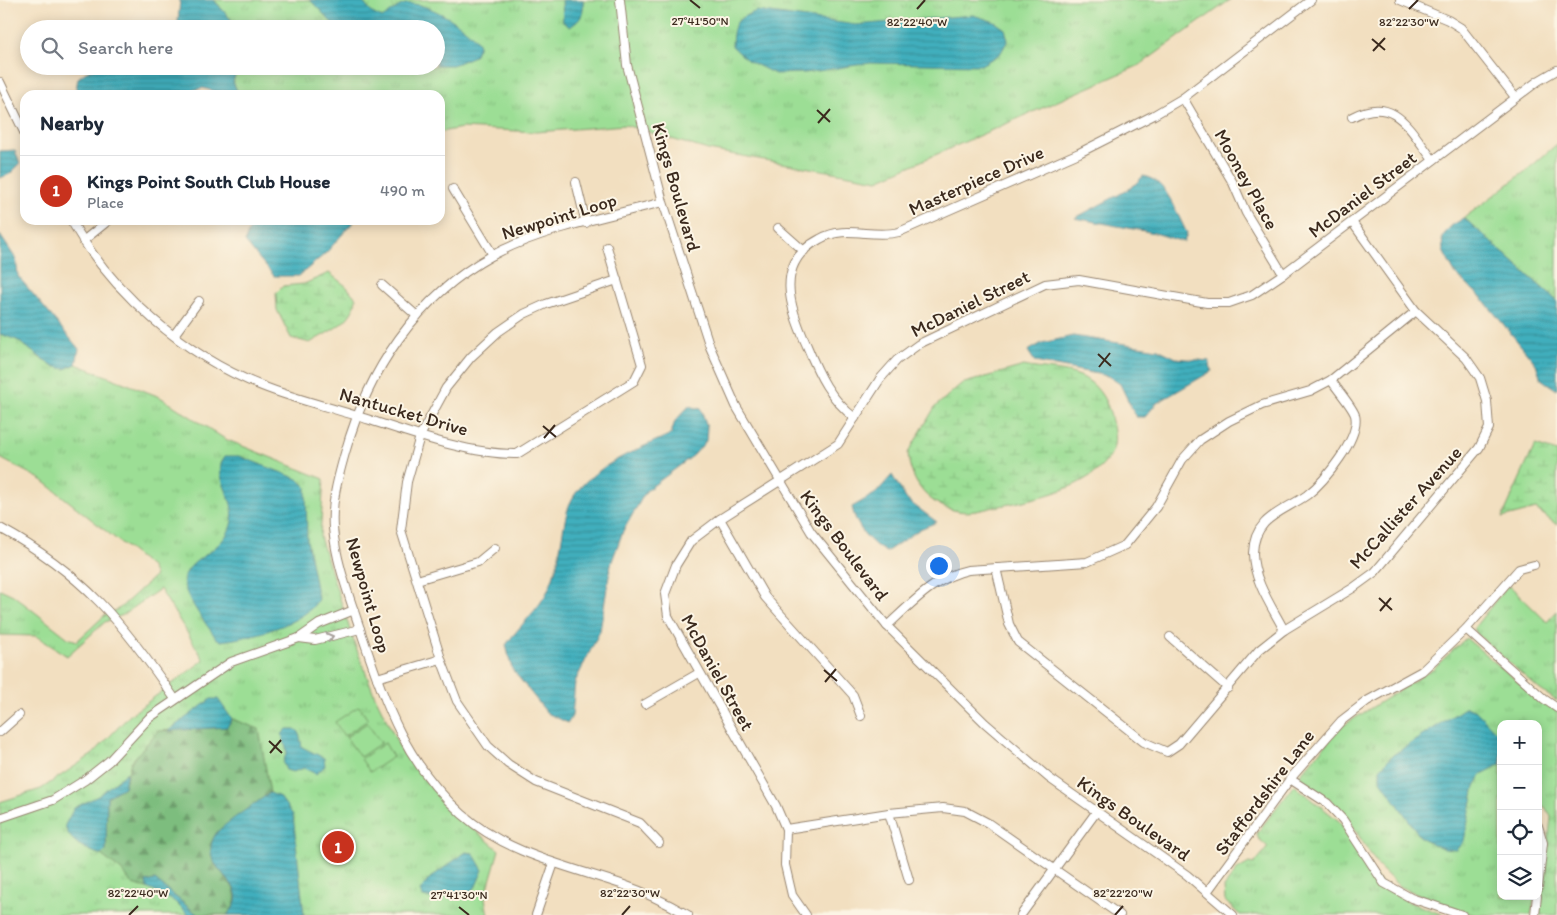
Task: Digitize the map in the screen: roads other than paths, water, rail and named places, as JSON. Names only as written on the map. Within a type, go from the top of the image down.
[{"type":"street","name":"Kings Boulevard","points":[[620,0],[627,65],[663,202],[710,347],[736,406],[811,532],[887,626],[985,722],[1049,778],[1207,892],[1233,915]]},
{"type":"street","name":"Masterpiece Drive","points":[[855,418],[829,393],[791,310],[788,292],[790,280],[795,264],[804,251],[819,239],[838,232],[882,234],[907,229],[1079,153],[1183,98],[1311,0]]},
{"type":"street","points":[[1400,0],[1448,20],[1461,28],[1515,97]]},
{"type":"street","name":"McDaniel Street","points":[[806,915],[792,895],[785,864],[786,830],[776,806],[668,616],[665,594],[676,565],[691,541],[720,519],[838,444],[880,379],[908,352],[929,339],[1045,284],[1079,280],[1207,304],[1228,302],[1252,295],[1283,274],[1538,80],[1557,70]]},
{"type":"street","points":[[0,82],[20,124]]},
{"type":"street","name":"Mooney Place","points":[[1183,98],[1233,183],[1246,212],[1283,274]]},
{"type":"street","points":[[1352,117],[1370,109],[1383,109],[1392,113],[1406,124],[1433,160]]},
{"type":"street","points":[[576,182],[586,223]]},
{"type":"street","points":[[452,189],[493,255]]},
{"type":"street","name":"Newpoint Loop","points":[[663,202],[526,239],[493,255],[461,275],[417,316],[377,371],[356,415],[334,494],[333,526],[336,551],[354,610],[376,678],[397,731],[424,773],[440,793],[464,816],[510,846],[657,898],[688,915]]},
{"type":"street","name":"McCallister Avenue","points":[[996,568],[1009,624],[1018,642],[1144,742],[1168,752],[1180,744],[1259,650],[1284,630],[1353,588],[1375,572],[1479,448],[1489,428],[1487,401],[1480,378],[1466,358],[1416,311],[1352,222]]},
{"type":"street","name":"Nantucket Drive","points":[[74,225],[83,241],[117,283],[174,335],[208,358],[262,386],[420,436],[500,454],[517,454],[634,381],[642,365],[607,246]]},
{"type":"street","points":[[83,241],[103,225]]},
{"type":"street","points":[[778,228],[804,251]]},
{"type":"street","points":[[618,280],[546,304],[524,314],[498,332],[471,357],[446,388],[420,436],[407,482],[401,530],[441,659],[457,701],[488,746],[508,764],[536,782],[640,823],[659,843]]},
{"type":"street","points":[[382,286],[417,316]]},
{"type":"street","points":[[174,335],[199,301]]},
{"type":"street","points":[[887,626],[931,587],[950,574],[968,570],[1087,562],[1125,545],[1156,508],[1182,460],[1200,440],[1229,421],[1262,405],[1310,391],[1331,380],[1416,311]]},
{"type":"street","points":[[1284,630],[1260,585],[1253,554],[1257,531],[1269,518],[1309,494],[1340,458],[1353,436],[1355,415],[1331,380]]},
{"type":"street","points":[[720,519],[765,597],[853,695],[861,716]]},
{"type":"street","points":[[0,528],[42,552],[88,588],[132,637],[175,699]]},
{"type":"street","points":[[417,580],[478,562],[495,548]]},
{"type":"street","name":"Staffordshire Lane","points":[[1207,892],[1290,779],[1341,721],[1367,701],[1422,671],[1466,629],[1519,569],[1534,565]]},
{"type":"street","points":[[0,818],[53,800],[85,780],[109,761],[143,724],[175,699],[231,662],[299,638],[320,624],[354,610]]},
{"type":"street","points":[[299,638],[315,640],[360,629]]},
{"type":"street","points":[[1466,629],[1544,699],[1557,708]]},
{"type":"street","points":[[1170,637],[1228,688]]},
{"type":"street","points":[[376,678],[441,659]]},
{"type":"street","points":[[645,704],[699,672]]},
{"type":"street","points":[[0,732],[19,715]]},
{"type":"street","points":[[1290,779],[1327,803],[1343,820],[1384,882],[1411,898],[1462,915]]},
{"type":"street","points":[[786,830],[889,813],[943,808],[965,811],[988,823],[1120,915]]},
{"type":"street","points":[[1021,915],[1097,811]]},
{"type":"street","points":[[889,813],[909,880]]},
{"type":"street","points":[[1542,840],[1542,852]]},
{"type":"street","points":[[536,915],[554,863]]},
{"type":"street","points":[[1535,915],[1537,900]]},
{"type":"water","points":[[180,0],[214,0],[231,20],[178,20]]},
{"type":"water","points":[[310,0],[361,0],[372,13],[382,18],[396,8],[405,4],[413,4],[424,6],[458,24],[475,38],[479,45],[474,56],[453,65],[445,65],[445,20],[329,20]]},
{"type":"water","points":[[562,0],[583,0],[581,16],[570,27],[563,22]]},
{"type":"water","points":[[757,11],[856,25],[973,15],[995,22],[1005,29],[1008,40],[1000,54],[981,65],[870,63],[805,73],[775,74],[747,60],[732,46],[733,32],[737,23],[744,17]]},
{"type":"water","points":[[82,75],[235,75],[233,82],[237,90],[210,90],[203,88],[194,90],[76,90],[78,78]]},
{"type":"water","points":[[15,150],[20,164],[10,174],[0,178],[0,151]]},
{"type":"water","points":[[1143,176],[1151,178],[1158,183],[1170,198],[1187,233],[1184,242],[1155,233],[1075,218],[1131,188]]},
{"type":"water","points":[[1464,218],[1557,301],[1557,390],[1541,379],[1536,364],[1481,297],[1456,275],[1443,251],[1442,237],[1451,226]]},
{"type":"water","points":[[254,225],[351,225],[326,253],[299,276],[274,276],[245,242],[248,232]]},
{"type":"water","points":[[0,235],[16,259],[18,276],[79,349],[76,364],[65,369],[52,366],[17,340],[0,334]]},
{"type":"water","points":[[1073,336],[1158,349],[1176,358],[1209,361],[1212,371],[1157,403],[1145,417],[1136,417],[1120,384],[1108,376],[1035,362],[1028,351],[1042,343]]},
{"type":"water","points":[[689,406],[701,409],[707,427],[706,441],[694,455],[646,491],[623,531],[611,564],[600,631],[575,682],[572,716],[568,723],[547,713],[512,669],[506,645],[545,597],[558,560],[567,512],[573,498],[583,485],[610,464],[671,434],[675,421]]},
{"type":"water","points":[[225,456],[239,456],[298,479],[306,487],[307,540],[318,599],[312,608],[290,622],[261,633],[221,641],[216,638],[190,600],[186,592],[184,578],[188,570],[216,547],[229,531],[233,512],[220,471]]},
{"type":"water","points":[[892,475],[907,500],[937,522],[920,529],[886,552],[864,534],[852,507],[876,493]]},
{"type":"water","points":[[211,699],[218,699],[232,719],[227,727],[168,731]]},
{"type":"water","points":[[1466,707],[1476,711],[1497,733],[1497,766],[1482,774],[1475,786],[1464,841],[1456,850],[1444,849],[1421,838],[1380,779],[1380,769],[1393,755]]},
{"type":"water","points":[[287,729],[295,729],[299,732],[302,747],[324,758],[325,766],[316,774],[304,768],[293,772],[286,770],[283,763],[287,751],[282,734]]},
{"type":"water","points":[[127,772],[124,787],[107,797],[106,850],[101,855],[74,841],[65,825],[74,808],[98,796]]},
{"type":"water","points":[[270,793],[280,797],[293,815],[304,915],[227,915],[235,904],[236,894],[232,885],[213,859],[211,848],[215,835],[232,820]]},
{"type":"water","points":[[466,852],[473,853],[483,870],[475,888],[467,893],[423,897],[420,891],[430,878]]},
{"type":"water","points":[[155,880],[198,915],[188,915],[174,901],[147,888],[146,882]]},
{"type":"place","name":"Kings Point South Club House","points":[[338,847]]}]
